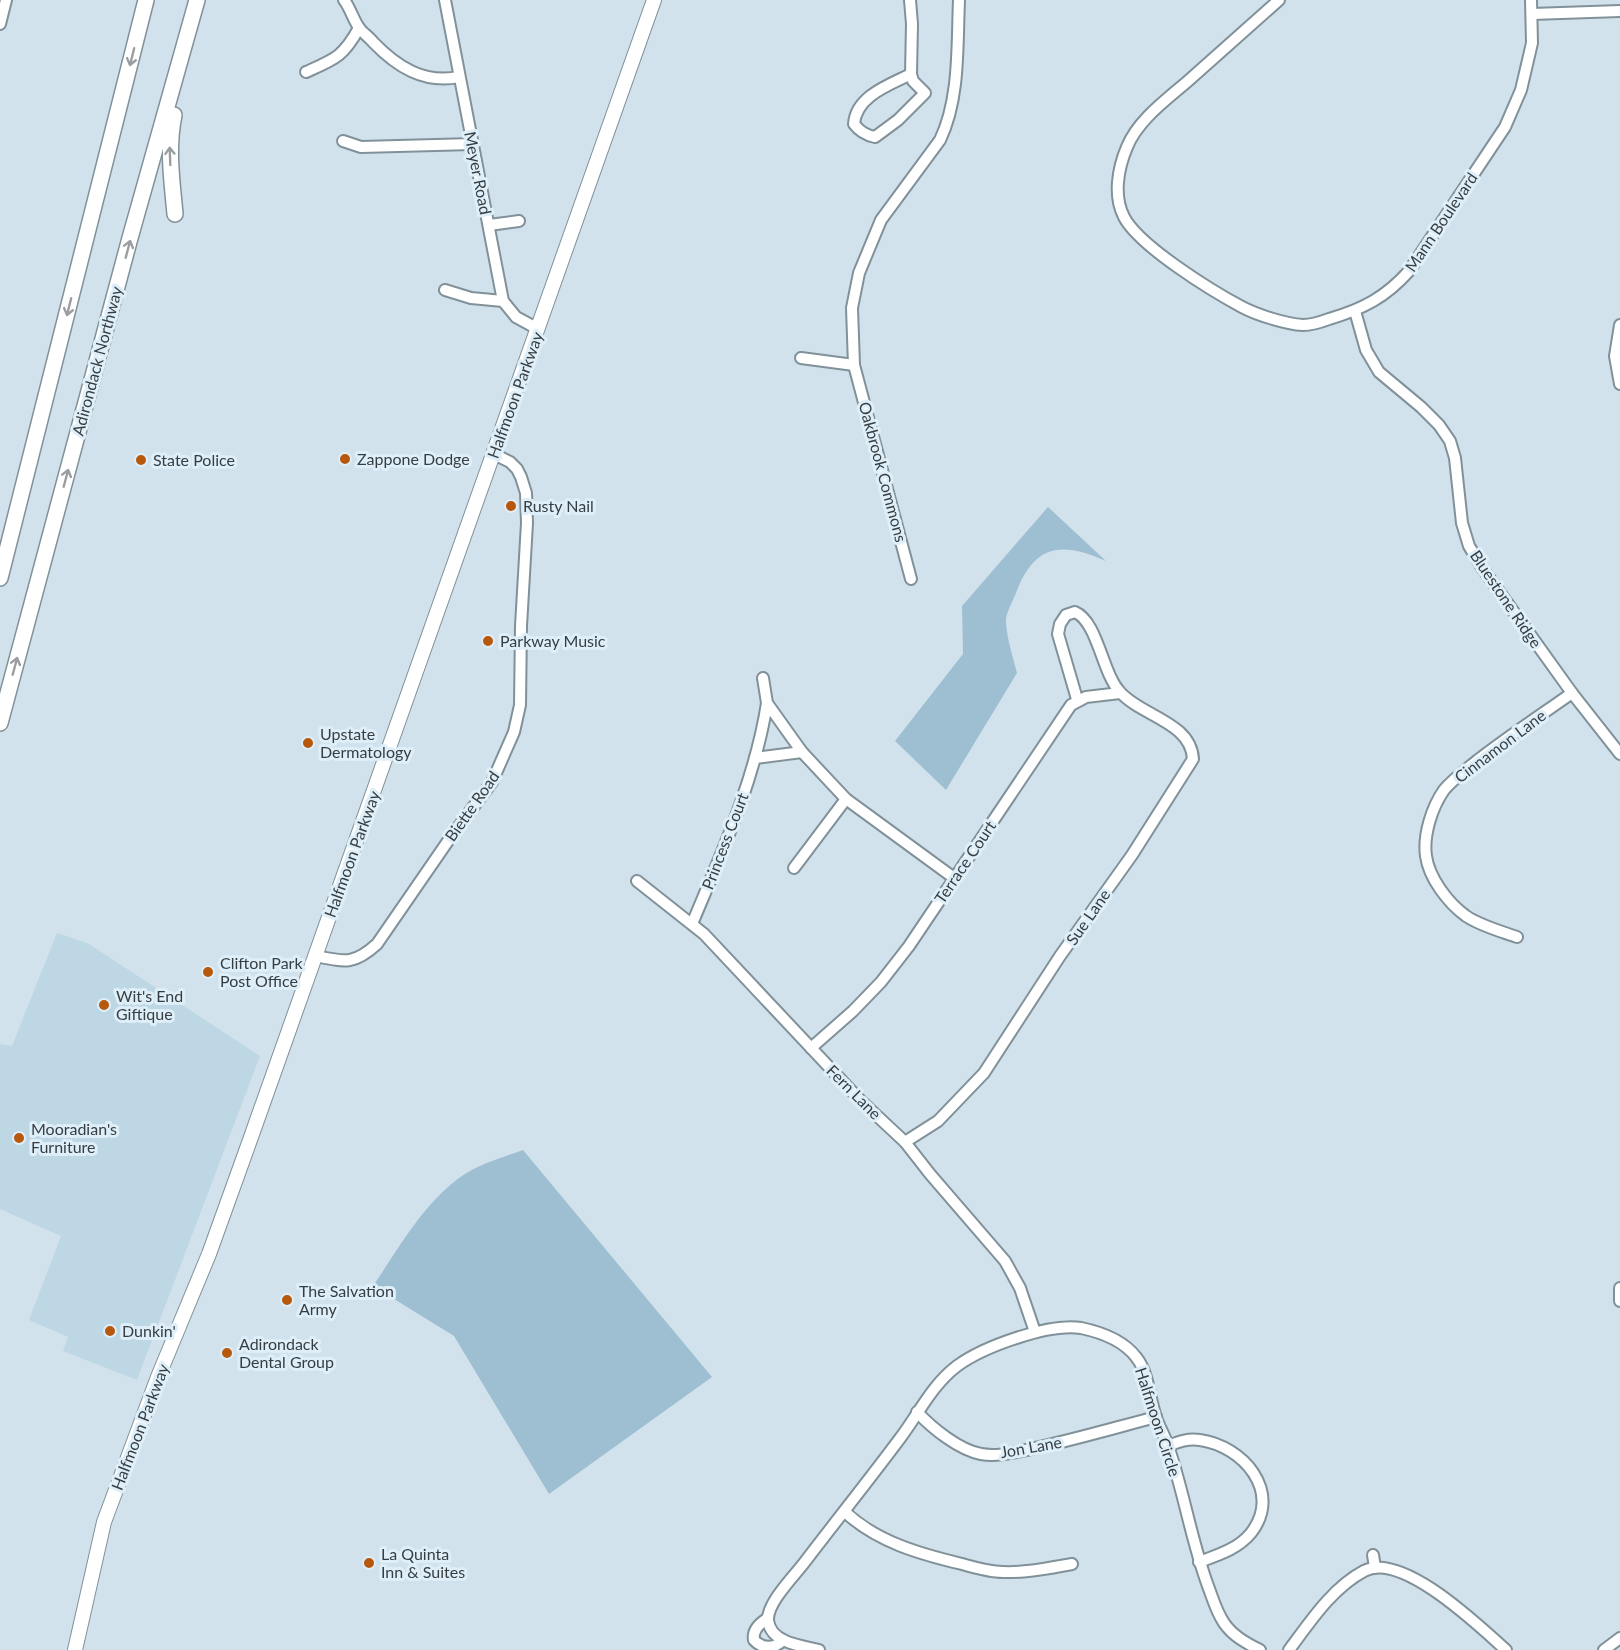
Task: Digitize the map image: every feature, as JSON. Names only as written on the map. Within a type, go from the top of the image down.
[{"type":"highway","points":[[0,578],[146,0]]},
{"type":"highway","points":[[175,214],[170,134],[195,7]]},
{"type":"highway","name":"Adirondack Northway","points":[[0,723],[130,238],[195,7]]},
{"type":"main road","name":"Halfmoon Parkway","points":[[75,1650],[104,1522],[158,1377],[209,1254],[654,0]]},
{"type":"street","points":[[0,24],[6,0]]},
{"type":"street","points":[[344,0],[359,28],[384,53],[412,73],[426,78],[445,80],[459,77]]},
{"type":"street","name":"Meyer Road","points":[[445,0],[503,301]]},
{"type":"street","points":[[910,0],[911,74],[925,93],[898,120],[875,137],[859,130],[854,124],[855,113],[862,103],[880,90],[911,74]]},
{"type":"street","name":"Oakbrook Commons","points":[[911,579],[854,365],[852,308],[860,273],[881,220],[940,140],[948,125],[954,91],[959,0]]},
{"type":"street","name":"Mann Boulevard","points":[[1279,0],[1154,111],[1132,135],[1120,166],[1118,196],[1123,216],[1131,229],[1180,268],[1243,308],[1303,325],[1355,311],[1394,287],[1409,271],[1505,127],[1521,90],[1532,43],[1531,0]]},
{"type":"street","points":[[1532,14],[1620,11]]},
{"type":"street","points":[[306,72],[335,59],[347,48],[359,28]]},
{"type":"street","points":[[343,141],[361,147],[473,144]]},
{"type":"street","points":[[489,225],[519,221]]},
{"type":"street","points":[[446,290],[471,298],[503,301],[516,317],[538,330]]},
{"type":"street","name":"Bluestone Ridge","points":[[1355,311],[1366,350],[1379,372],[1421,407],[1439,425],[1450,441],[1455,458],[1462,524],[1469,546],[1572,693],[1618,746]]},
{"type":"street","points":[[1620,325],[1615,356],[1620,384]]},
{"type":"street","points":[[801,358],[854,365]]},
{"type":"street","name":"Biette Road","points":[[315,956],[352,962],[365,955],[377,944],[492,782],[514,732],[520,705],[521,626],[527,523],[526,493],[516,469],[510,462],[494,454]]},
{"type":"street","points":[[1075,612],[1085,619],[1120,693],[1077,699],[1058,634],[1060,624],[1066,615],[1075,612]]},
{"type":"street","name":"Princess Court","points":[[692,924],[734,824],[762,736],[767,703],[763,678]]},
{"type":"street","name":"Sue Lane","points":[[905,1142],[938,1121],[984,1073],[1060,956],[1132,855],[1190,766],[1193,759],[1191,743],[1182,733],[1120,693]]},
{"type":"street","name":"Cinnamon Lane","points":[[1517,937],[1485,926],[1466,915],[1448,900],[1432,876],[1426,856],[1426,838],[1435,808],[1445,789],[1493,748],[1572,693]]},
{"type":"street","name":"Terrace Court","points":[[811,1048],[853,1011],[881,982],[909,946],[1062,715],[1077,699]]},
{"type":"street","name":"Princess Court","points":[[767,703],[802,752],[846,799],[954,878]]},
{"type":"street","points":[[755,758],[802,752]]},
{"type":"street","points":[[794,868],[846,799]]},
{"type":"street","name":"Fern Lane","points":[[637,881],[704,934],[860,1100],[905,1142],[1005,1261],[1020,1288],[1035,1332]]},
{"type":"street","points":[[1620,1288],[1620,1301]]},
{"type":"street","name":"Halfmoon Circle","points":[[819,1650],[783,1640],[778,1645],[760,1646],[754,1640],[755,1631],[758,1625],[768,1618],[781,1593],[902,1436],[931,1391],[958,1365],[985,1350],[1035,1332],[1078,1328],[1100,1333],[1126,1347],[1136,1357],[1142,1368],[1156,1417],[1168,1446],[1199,1562],[1216,1609],[1224,1623],[1242,1640],[1260,1650]]},
{"type":"street","name":"Jon Lane","points":[[917,1412],[937,1431],[981,1454],[1004,1454],[1064,1442],[1156,1417]]},
{"type":"street","points":[[1168,1446],[1184,1440],[1198,1439],[1226,1448],[1240,1458],[1254,1475],[1263,1494],[1263,1508],[1251,1532],[1232,1548],[1199,1562]]},
{"type":"street","points":[[845,1512],[872,1532],[908,1549],[926,1556],[991,1571],[1036,1571],[1072,1564]]},
{"type":"street","points":[[1373,1555],[1375,1568]]},
{"type":"street","points":[[1289,1650],[1340,1588],[1364,1571],[1375,1568],[1394,1569],[1418,1580],[1436,1592],[1503,1649]]},
{"type":"street","points":[[768,1618],[771,1629],[783,1640]]},
{"type":"street","points":[[1604,1650],[1620,1638]]},
{"type":"shaded area","points":[[1048,507],[1106,561],[1063,549],[1041,556],[1031,565],[1023,577],[1006,619],[1017,673],[946,790],[895,741],[963,654],[962,606]]},
{"type":"shaded area","points":[[57,933],[89,944],[260,1056],[137,1380],[63,1351],[68,1337],[29,1320],[61,1236],[0,1209],[0,1044],[12,1046]]},
{"type":"shaded area","points":[[523,1150],[712,1377],[549,1494],[454,1336],[373,1286],[419,1218],[447,1188],[480,1166]]},
{"type":"place","name":"Zappone Dodge","points":[[345,459]]},
{"type":"place","name":"State Police","points":[[141,460]]},
{"type":"place","name":"Rusty Nail","points":[[511,506]]},
{"type":"place","name":"Parkway Music","points":[[488,641]]},
{"type":"place","name":"Upstate Dermatology","points":[[308,743]]},
{"type":"place","name":"Clifton Park Post Office","points":[[208,972]]},
{"type":"place","name":"Wit's End Giftique","points":[[104,1005]]},
{"type":"place","name":"Mooradian's Furniture","points":[[19,1138]]},
{"type":"place","name":"The Salvation Army","points":[[287,1300]]},
{"type":"place","name":"Dunkin'","points":[[110,1331]]},
{"type":"place","name":"Adirondack Dental Group","points":[[227,1353]]},
{"type":"place","name":"La Quinta Inn & Suites","points":[[369,1563]]}]
